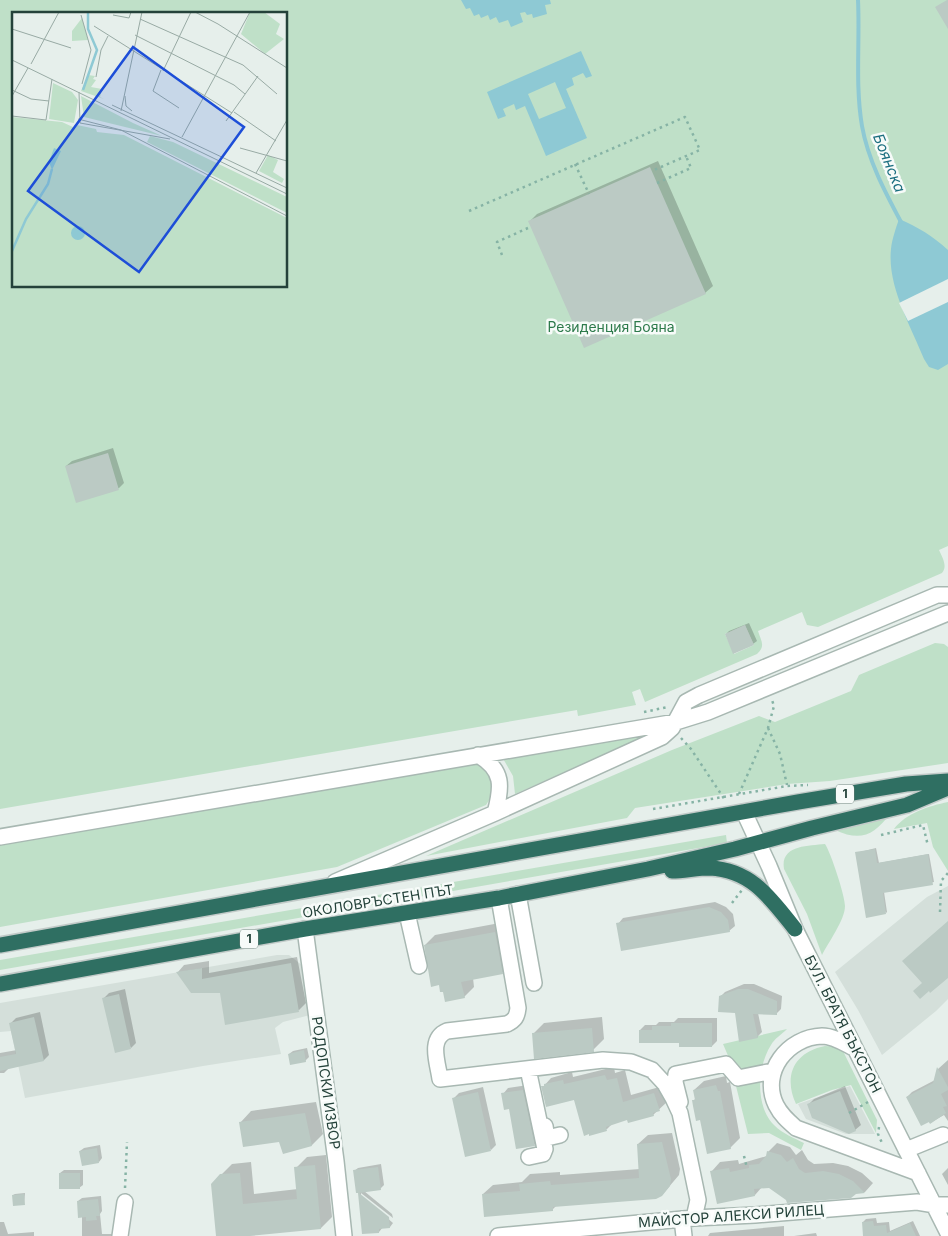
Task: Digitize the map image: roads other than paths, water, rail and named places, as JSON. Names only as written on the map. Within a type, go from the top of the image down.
[{"type":"highway","name":"1","points":[[744,812],[906,784],[948,781]]},
{"type":"highway","name":"1","points":[[759,843],[907,805],[948,788]]},
{"type":"highway","name":"ОКОЛОВРЪСТЕН ПЪТ","points":[[0,945],[744,812]]},
{"type":"highway","name":"ОКОЛОВРЪСТЕН ПЪТ","points":[[0,984],[305,929],[499,898],[648,869],[759,843]]},
{"type":"highway","points":[[648,869],[673,871],[709,868],[728,870],[742,875],[768,896],[795,929]]},
{"type":"street","points":[[320,888],[495,813],[662,737],[674,725],[686,702],[699,695],[937,595],[948,593]]},
{"type":"street","points":[[0,837],[478,755],[674,725],[948,613]]},
{"type":"street","points":[[849,632],[845,636],[844,643],[848,648],[857,650]]},
{"type":"street","points":[[478,755],[488,761],[498,776],[501,791],[495,813]]},
{"type":"street","name":"БУЛ. БРАТЯ БЪКСТОН","points":[[744,812],[795,929],[854,1048],[918,1174],[941,1205],[948,1233]]},
{"type":"street","points":[[518,894],[534,983]]},
{"type":"street","points":[[499,898],[518,1015],[507,1024],[447,1031],[440,1034],[435,1046],[440,1079],[603,1060],[632,1062],[652,1070],[659,1076],[680,1113],[698,1200],[688,1218],[684,1236]]},
{"type":"street","points":[[406,913],[419,966]]},
{"type":"street","name":"РОДОПСКИ ИЗВОР","points":[[305,929],[336,1161],[344,1236]]},
{"type":"street","points":[[854,1048],[839,1040],[823,1036],[807,1038],[792,1045],[781,1057],[773,1072],[772,1088],[775,1104],[784,1118],[796,1128],[918,1174]]},
{"type":"street","points":[[680,1113],[682,1107],[675,1082],[676,1074],[726,1064],[738,1078],[773,1072]]},
{"type":"street","points":[[531,1068],[547,1138],[560,1135]]},
{"type":"street","points":[[529,1158],[543,1154],[545,1148],[531,1068]]},
{"type":"street","points":[[906,1150],[943,1134]]},
{"type":"street","points":[[120,1236],[124,1202]]},
{"type":"street","name":"МАЙСТОР АЛЕКСИ РИЛЕЦ","points":[[498,1236],[688,1218],[755,1215],[917,1202],[941,1205]]},
{"type":"water","points":[[461,0],[550,0],[551,4],[545,5],[547,14],[533,18],[532,14],[520,13],[523,22],[511,27],[508,20],[499,23],[496,17],[490,20],[488,15],[481,18],[479,14],[474,16],[470,8],[466,9]]},
{"type":"water","points":[[581,51],[592,76],[586,78],[583,73],[572,78],[574,85],[566,89],[587,138],[546,156],[525,106],[516,110],[514,104],[503,109],[506,116],[498,119],[487,92]],"holes":[[[555,82],[566,108],[539,119],[528,94]]]},
{"type":"water","points":[[899,219],[925,232],[948,250],[948,364],[938,370],[929,367],[924,359],[896,291],[891,263],[891,249]]},
{"type":"waterway","name":"Боянска","points":[[858,0],[858,79],[862,126],[868,151],[883,187],[901,222]]},
{"type":"park label","name":"Резиденция Бояна","points":[[611,327]]}]
